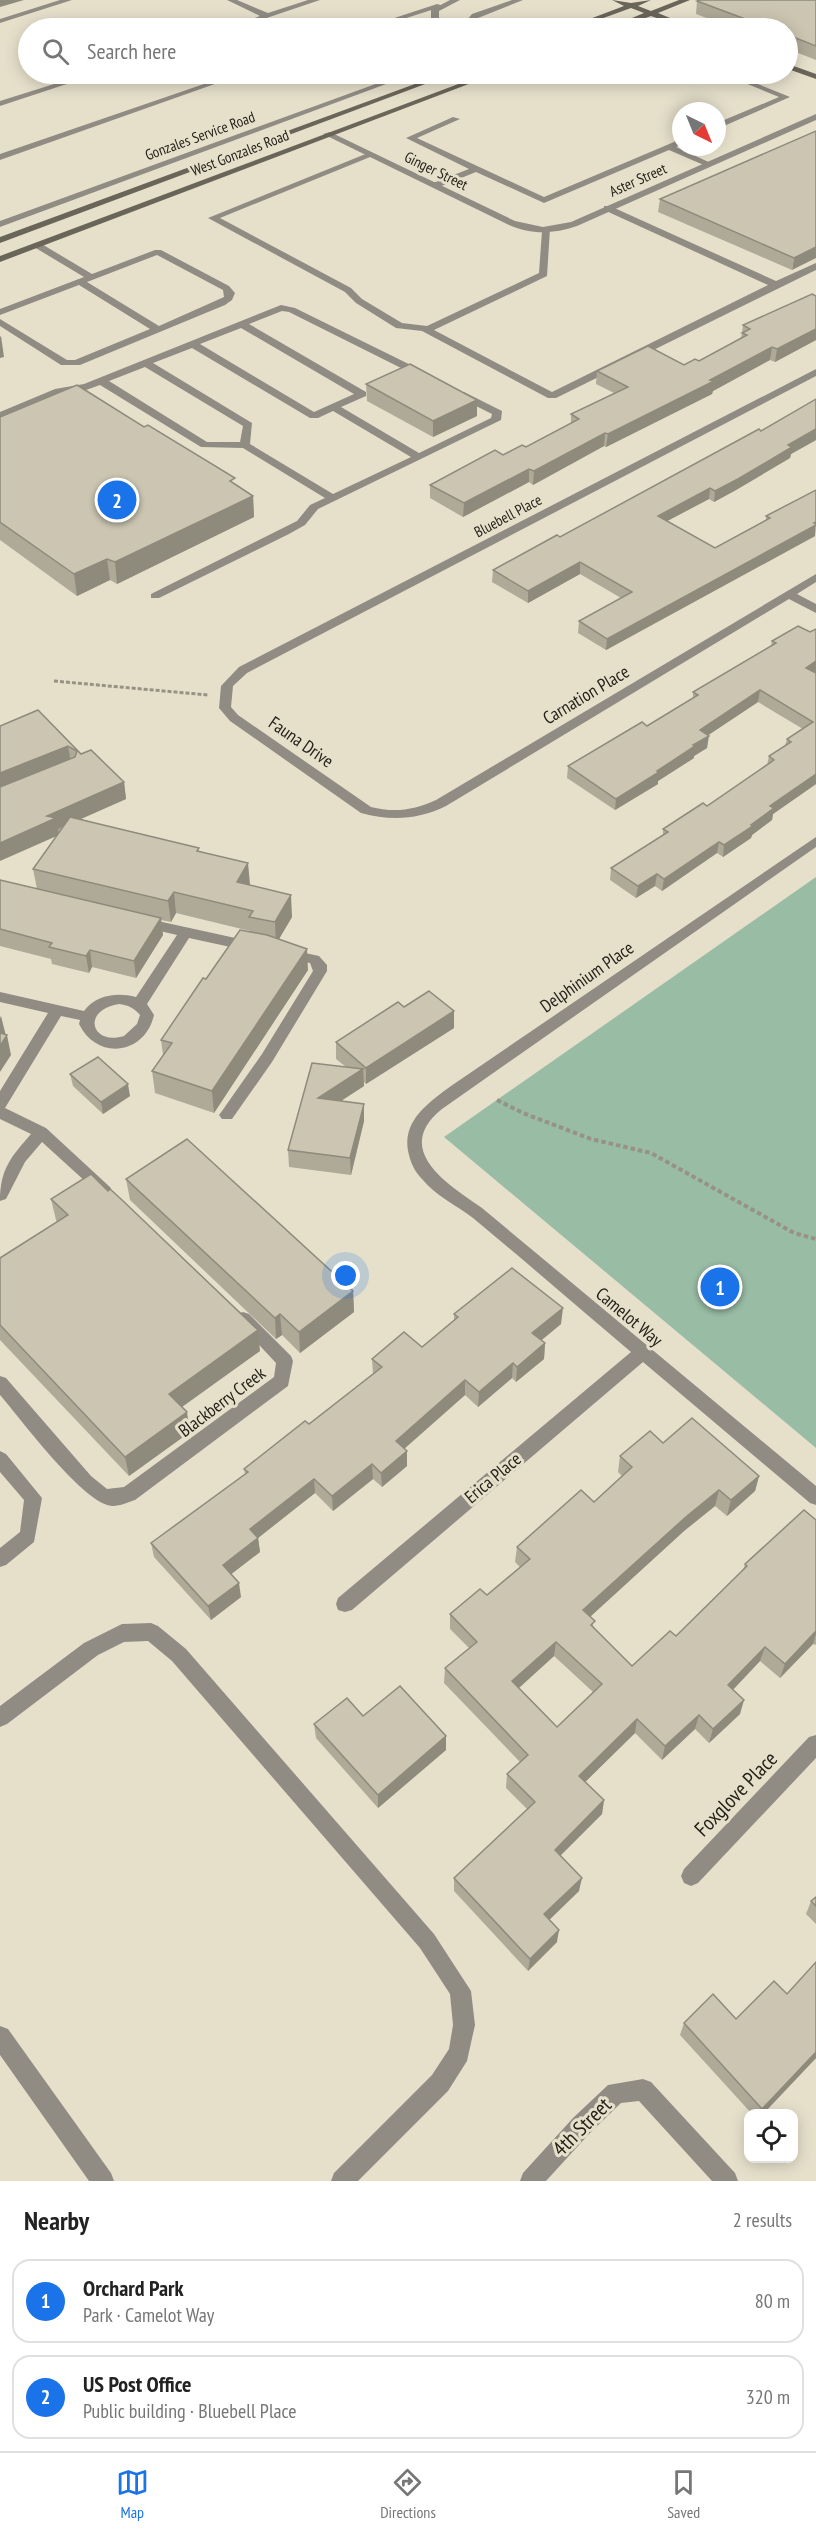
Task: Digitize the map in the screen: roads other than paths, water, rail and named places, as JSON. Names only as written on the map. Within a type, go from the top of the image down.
[{"type":"main road","points":[[616,0],[664,18]]},
{"type":"main road","points":[[598,18],[647,0]]},
{"type":"main road","points":[[638,18],[686,0]]},
{"type":"main road","points":[[798,70],[816,77]]},
{"type":"main road","name":"West Gonzales Road","points":[[0,240],[421,84]]},
{"type":"main road","name":"West Gonzales Road","points":[[0,259],[464,84]]},
{"type":"street","points":[[0,21],[68,0]]},
{"type":"street","points":[[231,0],[267,16]]},
{"type":"street","points":[[261,18],[316,0]]},
{"type":"street","points":[[401,18],[456,0]]},
{"type":"street","points":[[473,18],[506,2],[519,0]]},
{"type":"street","points":[[434,18],[434,14],[440,6]]},
{"type":"street","points":[[0,104],[62,84]]},
{"type":"street","points":[[0,157],[210,84]]},
{"type":"street","name":"Gonzales Service Road","points":[[0,224],[382,84]]},
{"type":"street","points":[[726,122],[786,97],[753,84]]},
{"type":"street","name":"Aster Street","points":[[535,230],[548,231],[574,224],[816,117]]},
{"type":"street","points":[[456,119],[410,138],[544,200],[672,146]]},
{"type":"street","name":"Ginger Street","points":[[327,134],[512,223],[535,230]]},
{"type":"street","points":[[669,147],[709,164]]},
{"type":"street","points":[[371,155],[213,218],[348,290],[359,302],[399,326],[427,329],[552,396],[816,266]]},
{"type":"street","points":[[436,185],[477,169]]},
{"type":"street","points":[[608,208],[776,285]]},
{"type":"street","points":[[427,329],[544,274],[548,231]]},
{"type":"street","points":[[37,245],[91,277]]},
{"type":"street","points":[[0,312],[158,252],[230,291],[230,296],[222,303],[89,360],[70,364],[0,322]]},
{"type":"street","points":[[79,281],[159,330]]},
{"type":"street","points":[[0,416],[59,391],[86,387],[281,308],[292,310],[498,413],[496,420],[314,507],[302,523],[154,596]]},
{"type":"street","points":[[193,344],[314,416],[362,394],[241,324]]},
{"type":"street","points":[[146,363],[248,425],[245,445]]},
{"type":"street","name":"Bluebell Place","points":[[223,696],[230,679],[243,670],[816,372]]},
{"type":"street","points":[[101,381],[205,445],[245,445],[333,498]]},
{"type":"street","points":[[333,407],[418,457]]},
{"type":"street","name":"Carnation Place","points":[[366,810],[395,815],[429,810],[816,577]]},
{"type":"street","points":[[789,594],[816,609]]},
{"type":"street","name":"Fauna Drive","points":[[223,696],[225,708],[234,718],[366,810]]},
{"type":"street","name":"Delphinium Place","points":[[419,1165],[415,1139],[418,1125],[428,1112],[816,841]]},
{"type":"street","points":[[127,919],[314,959],[320,965],[320,971],[309,991],[262,1066],[227,1115]]},
{"type":"street","points":[[139,1004],[185,933]]},
{"type":"street","points":[[0,996],[87,1017]]},
{"type":"street","points":[[119,999],[139,1004],[147,1016],[147,1023],[138,1036],[120,1043],[100,1041],[88,1031],[87,1017],[99,1004],[119,999]]},
{"type":"street","points":[[0,1104],[57,1010]]},
{"type":"street","points":[[0,1112],[41,1132],[115,1199]]},
{"type":"street","points":[[0,1195],[19,1158],[41,1132]]},
{"type":"street","name":"Camelot Way","points":[[419,1165],[428,1177],[476,1212],[641,1353],[816,1497]]},
{"type":"street","name":"Blackberry Creek","points":[[0,1383],[85,1481],[102,1496],[112,1498],[129,1494],[282,1381],[285,1361],[227,1304]]},
{"type":"street","name":"Erica Place","points":[[345,1604],[641,1353]]},
{"type":"street","points":[[0,1459],[33,1498],[28,1536],[0,1559]]},
{"type":"street","points":[[0,1718],[91,1649],[122,1633],[151,1632],[179,1655],[427,1941],[460,1991],[464,2025],[459,2053],[440,2083],[342,2181]]},
{"type":"street","name":"Foxglove Place","points":[[691,1876],[816,1744]]},
{"type":"street","points":[[0,2037],[103,2181]]},
{"type":"street","name":"4th Street","points":[[531,2181],[581,2126],[616,2093],[643,2090],[727,2181]]},
{"type":"place","name":"US Post Office","points":[[117,500]]},
{"type":"place","name":"Orchard Park","points":[[720,1287]]}]
